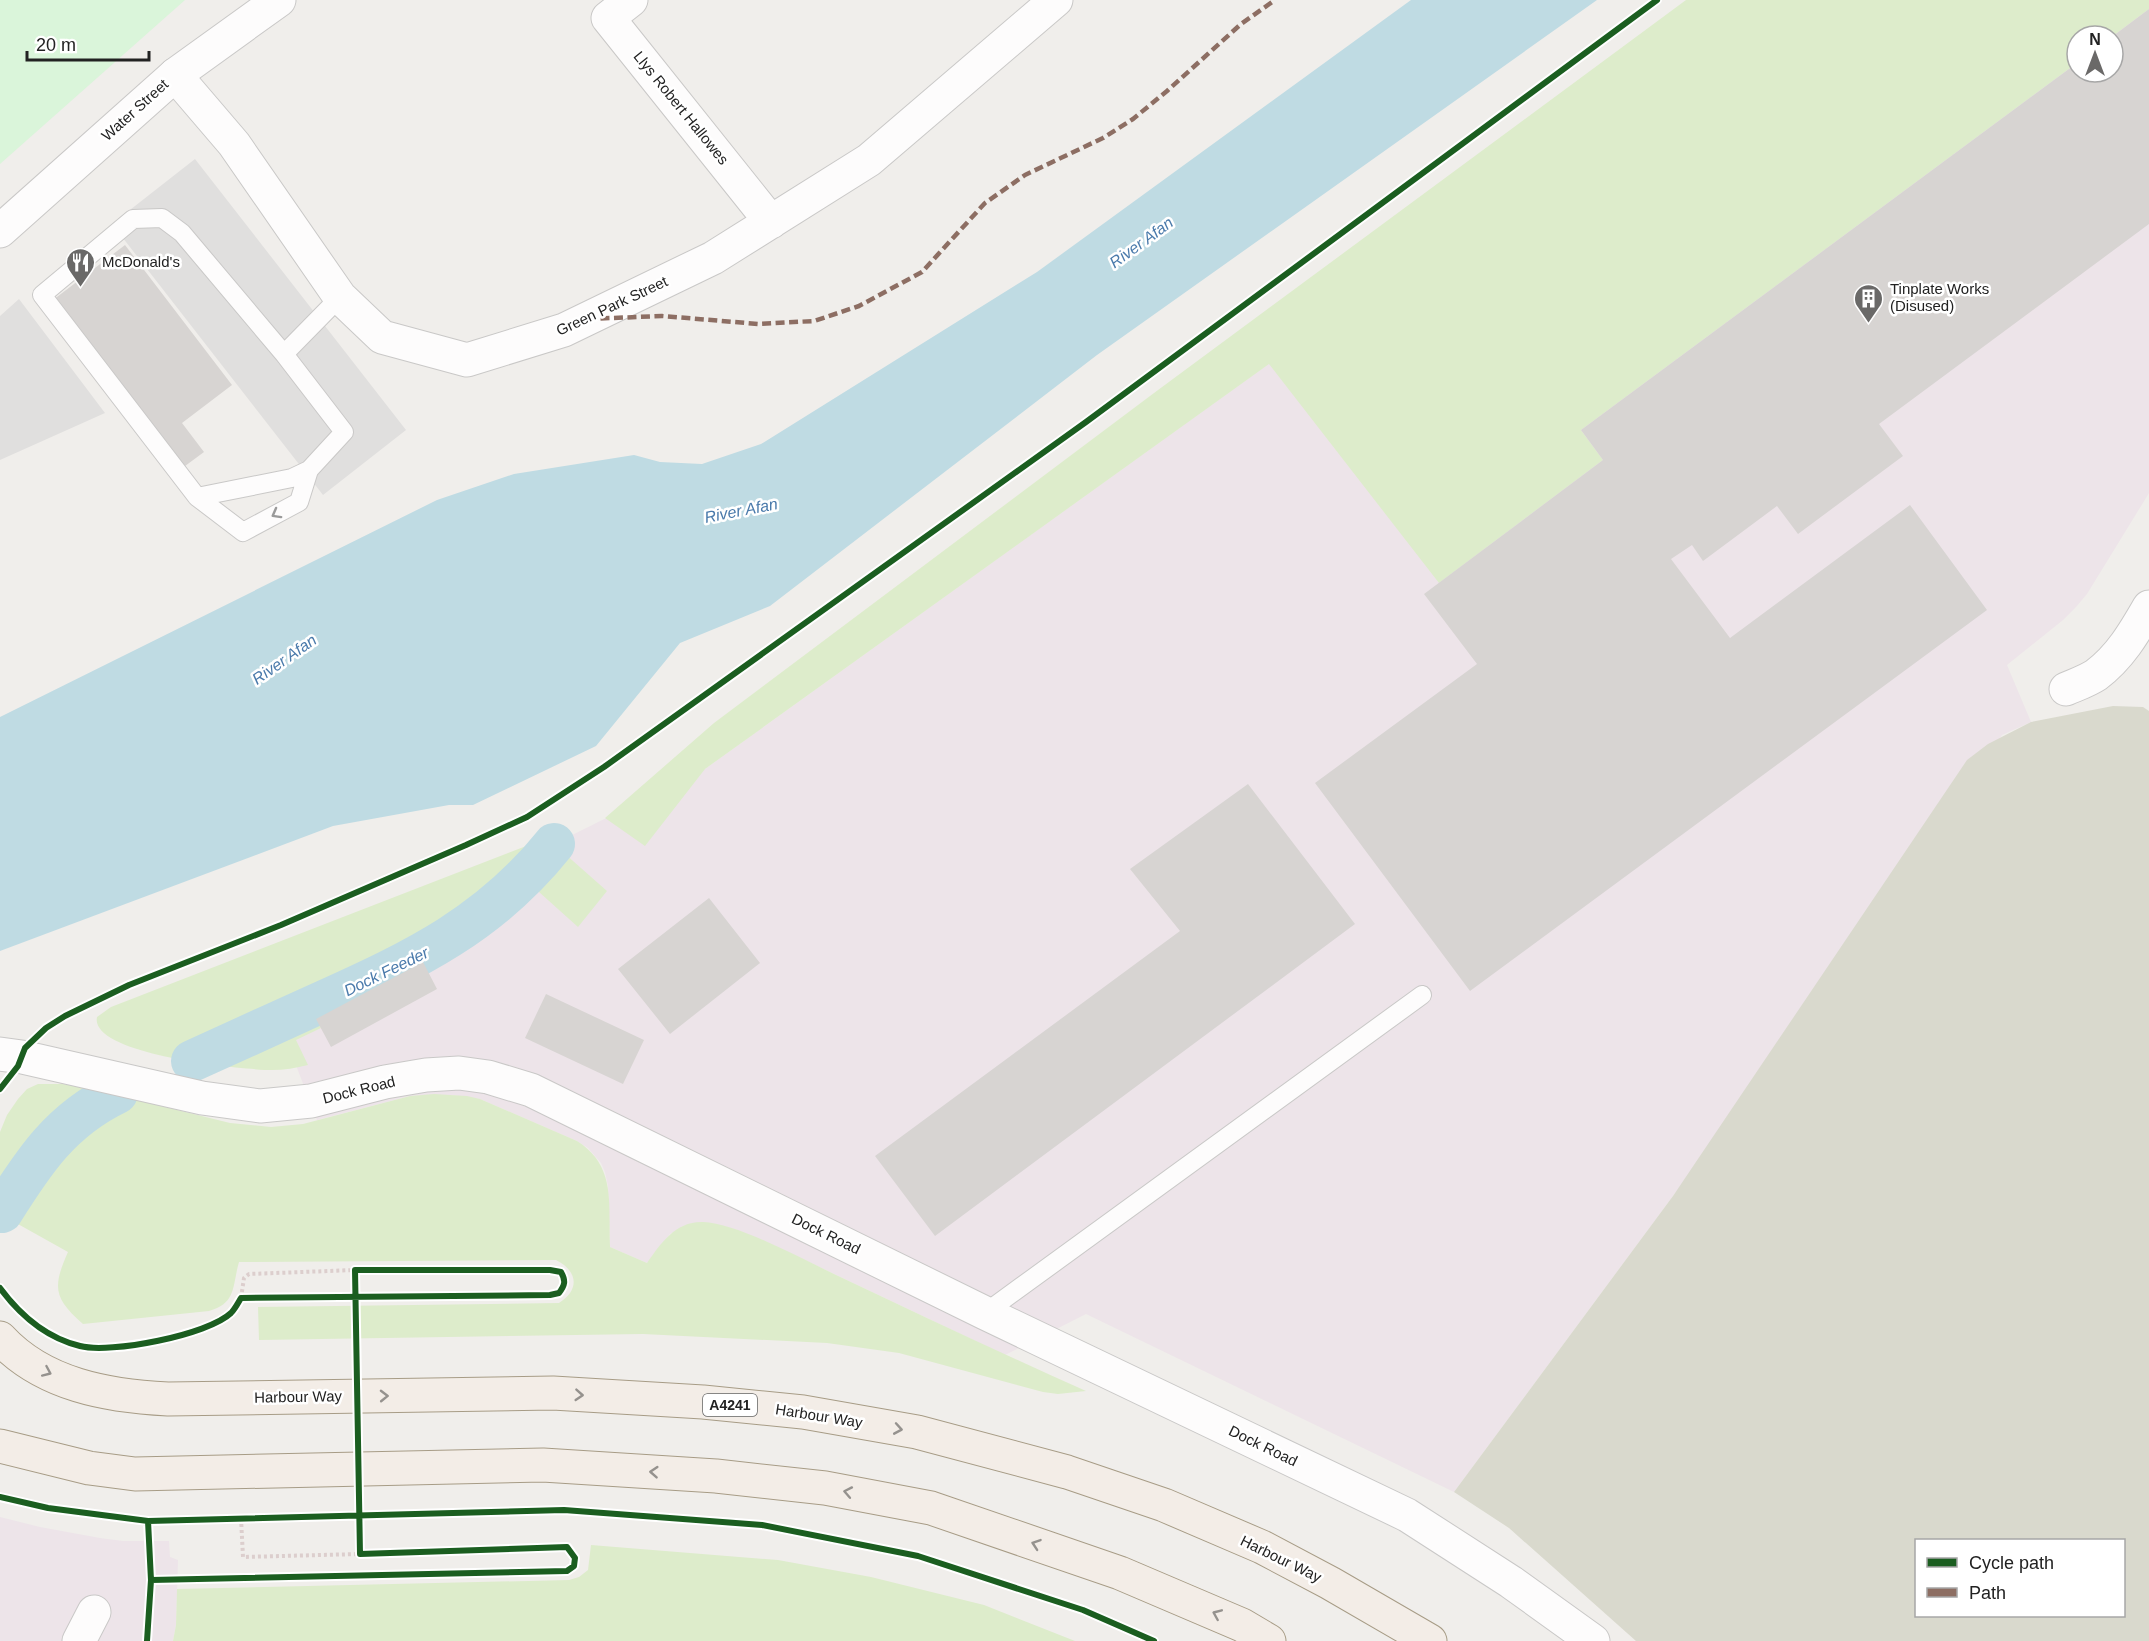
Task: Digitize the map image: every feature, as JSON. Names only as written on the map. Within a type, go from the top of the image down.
[{"type":"main road","name":"Harbour Way","points":[[0,1338],[37,1367],[85,1389],[127,1397],[168,1399],[553,1393],[703,1402],[802,1412],[917,1432],[1067,1472],[1164,1505],[1262,1547],[1430,1641]]},
{"type":"main road","points":[[0,1446],[89,1468],[135,1474],[543,1466],[716,1476],[825,1488],[931,1508],[1109,1569],[1242,1625],[1269,1641]]},
{"type":"street","name":"Water Street","points":[[0,231],[175,75],[279,0]]},
{"type":"street","name":"Llys Robert Hallowes","points":[[631,0],[608,18],[771,222]]},
{"type":"street","name":"Green Park Street","points":[[175,75],[234,144],[340,297],[382,337],[467,360],[564,330],[713,258],[869,160],[1056,0]]},
{"type":"street","points":[[2066,689],[2138,653],[2149,607]]},
{"type":"street","name":"Dock Road","points":[[0,1054],[202,1098],[260,1106],[311,1101],[384,1082],[426,1075],[459,1073],[488,1077],[531,1090],[985,1313],[1407,1515],[1511,1582],[1593,1641]]},
{"type":"street","points":[[79,1641],[94,1612]]},
{"type":"lane","points":[[197,498],[292,478],[309,470],[344,432],[284,354],[182,233],[162,218],[133,219],[42,295],[197,498],[243,532],[299,502],[309,470]]},
{"type":"lane","points":[[284,354],[340,297]]},
{"type":"lane","points":[[985,1313],[1422,995]]},
{"type":"path","points":[[355,1270],[355,1281]]},
{"type":"path","points":[[236,1305],[241,1298],[244,1278],[249,1274],[366,1270]]},
{"type":"path","points":[[241,1298],[253,1298]]},
{"type":"path","points":[[241,1518],[243,1557],[372,1553]]},
{"type":"path","points":[[229,1519],[252,1518]]},
{"type":"path","points":[[360,1542],[360,1554]]},
{"type":"shaded area","points":[[2149,0],[2149,493],[2087,594],[2063,620],[2007,665],[2031,722],[2002,735],[1673,1196],[1454,1492],[1086,1314],[1005,1355],[773,1245],[692,1223],[670,1234],[647,1263],[610,1247],[608,1186],[605,1172],[601,1163],[588,1148],[577,1141],[480,1099],[452,1095],[410,1096],[317,1120],[279,1021],[533,871],[554,844],[705,769],[1380,284],[2065,31],[2065,84],[2125,84],[2125,24],[2084,24]]},
{"type":"shaded area","points":[[195,159],[406,430],[323,495],[112,224]]},
{"type":"shaded area","points":[[19,299],[105,413],[0,460],[0,316]]},
{"type":"shaded area","points":[[2113,706],[2143,707],[2149,711],[2149,1641],[1636,1641],[1509,1528],[1454,1492],[1673,1196],[1967,760],[1988,744],[2031,722]]},
{"type":"shaded area","points":[[0,1517],[100,1538],[123,1541],[169,1541],[170,1557],[178,1560],[176,1625],[173,1641],[0,1641]]},
{"type":"green space","points":[[0,0],[185,0],[0,164]]},
{"type":"green space","points":[[1686,0],[2149,0],[2149,9],[2125,27],[2125,24],[2065,24],[2065,72],[1581,430],[1603,460],[1439,583],[1269,364],[705,769],[645,846],[605,818],[714,723],[1154,393]]},
{"type":"green space","points":[[547,838],[607,891],[578,927],[529,883],[463,938],[316,1019],[321,1028],[296,1040],[308,1065],[272,1070],[171,1058],[117,1041],[101,1030],[97,1017],[111,1007]]},
{"type":"green space","points":[[38,1084],[84,1087],[230,1123],[271,1127],[303,1124],[410,1096],[434,1094],[480,1099],[577,1141],[590,1151],[599,1162],[608,1188],[610,1247],[647,1263],[670,1235],[685,1225],[703,1222],[733,1228],[1086,1391],[1058,1394],[1043,1392],[899,1353],[827,1343],[643,1334],[259,1340],[258,1307],[559,1303],[566,1298],[574,1281],[569,1270],[556,1260],[239,1262],[232,1292],[225,1303],[218,1308],[209,1311],[83,1324],[66,1307],[59,1292],[60,1275],[68,1252],[0,1214],[0,1132],[7,1115],[18,1099],[27,1089]]},
{"type":"green space","points":[[591,1545],[778,1560],[871,1577],[984,1605],[1075,1641],[173,1641],[177,1589],[569,1580],[579,1577],[588,1570]]},
{"type":"water","name":"River Afan","points":[[1411,0],[1597,0],[1097,355],[770,606],[680,643],[596,746],[473,805],[449,805],[333,826],[0,951],[0,717],[437,500],[514,474],[634,455],[660,462],[702,464],[761,444],[1037,272]]},
{"type":"building","points":[[2149,9],[2149,224],[1879,424],[1903,456],[1798,534],[1777,506],[1703,561],[1692,545],[1671,559],[1730,638],[1910,505],[1987,610],[1470,991],[1315,783],[1477,664],[1424,594],[1603,460],[1581,430],[2065,72],[2065,84],[2125,84],[2125,27]]},
{"type":"building","points":[[125,245],[232,385],[182,423],[204,452],[181,469],[53,300]]},
{"type":"building","points":[[1248,784],[1355,924],[935,1236],[875,1156],[1180,931],[1130,869]]},
{"type":"building","points":[[709,898],[760,963],[670,1034],[618,969]]},
{"type":"building","points":[[423,962],[437,989],[331,1047],[316,1019]]},
{"type":"building","points":[[546,994],[644,1040],[623,1084],[525,1038]]},
{"type":"waterway","name":"Dock Feeder","points":[[192,1061],[357,986],[449,937],[504,897],[554,844]]},
{"type":"waterway","name":"Dock Feeder","points":[[2,1212],[38,1159],[64,1129],[97,1104],[117,1093]]},
{"type":"marked path","points":[[587,319],[662,316],[759,324],[814,321],[859,306],[922,272],[985,203],[1025,175],[1103,138],[1133,119],[1241,24],[1275,0]]},
{"type":"cycle path","points":[[0,1089],[18,1066],[25,1048],[46,1028],[65,1016],[129,985],[281,925],[527,817],[604,767],[1086,422],[1657,0]]},
{"type":"cycle path","points":[[0,1288],[25,1316],[45,1331],[68,1342],[94,1348],[158,1341],[202,1329],[231,1313],[241,1298],[550,1295],[559,1293],[563,1288],[564,1280],[561,1272],[550,1270],[355,1270],[360,1554],[567,1547],[575,1558],[574,1566],[567,1571],[151,1580]]},
{"type":"cycle path","points":[[0,1497],[48,1508],[148,1521],[564,1510],[762,1525],[918,1556],[1083,1610],[1154,1641]]},
{"type":"cycle path","points":[[147,1641],[151,1580],[148,1521]]},
{"type":"place","name":"McDonald's","points":[[81,288]]},
{"type":"place","name":"Tinplate Works (Disused)","points":[[1869,324]]}]
